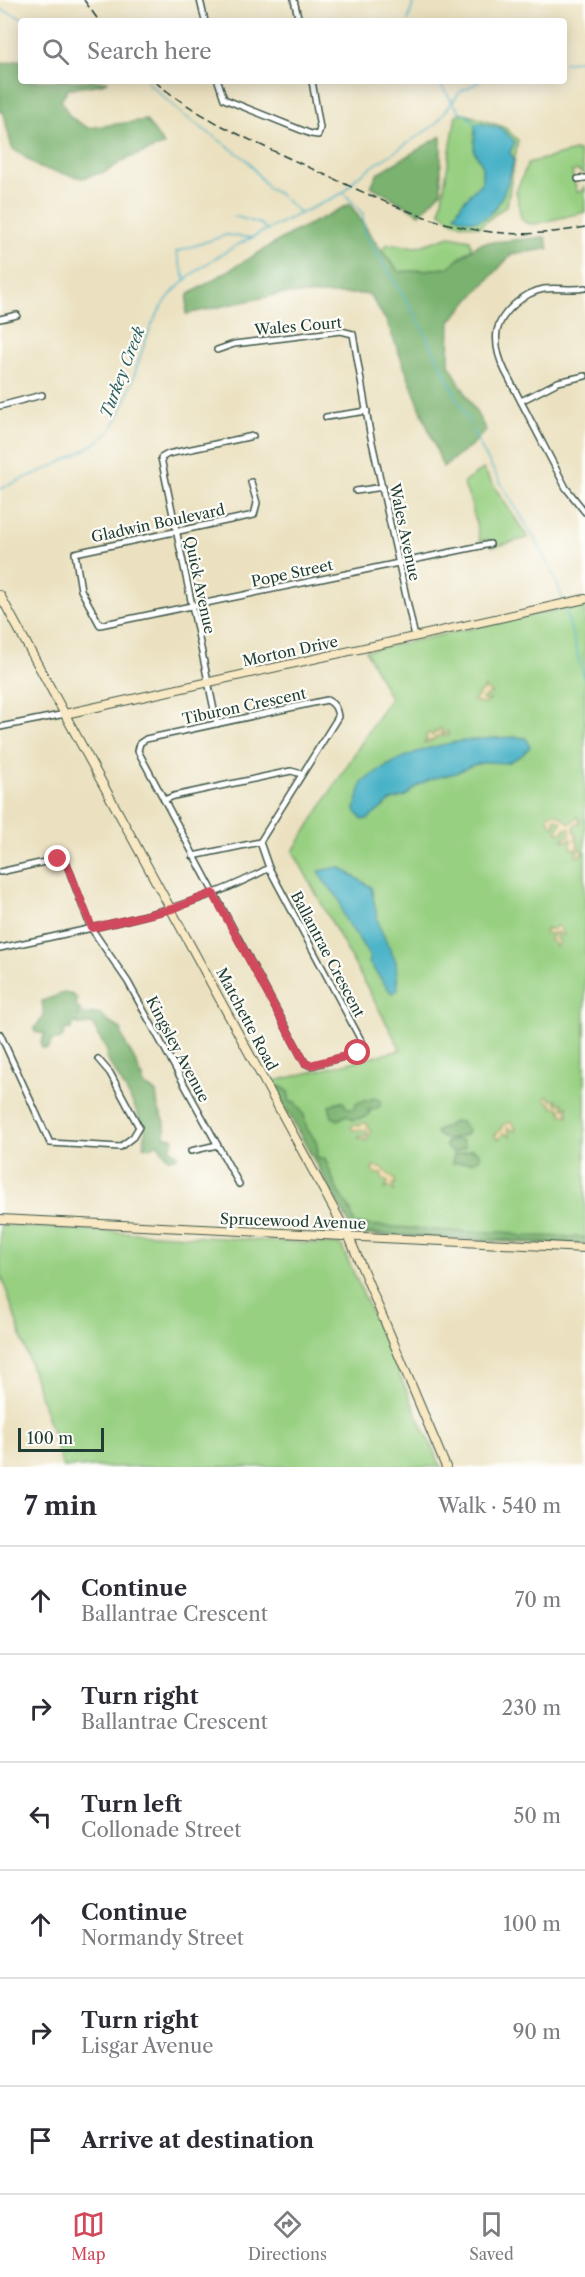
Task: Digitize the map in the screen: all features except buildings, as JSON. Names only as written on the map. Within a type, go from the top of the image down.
[{"type":"street","points":[[200,0],[204,18]]},
{"type":"street","points":[[294,0],[298,18]]},
{"type":"street","points":[[219,84],[224,99],[318,135],[321,128],[313,84]]},
{"type":"street","points":[[578,179],[585,178]]},
{"type":"street","points":[[585,288],[575,291],[543,289],[520,300],[507,313],[497,330],[498,357],[566,488],[585,512]]},
{"type":"street","points":[[0,320],[17,315]]},
{"type":"street","name":"Wales Court","points":[[217,350],[234,344],[341,331],[353,334],[370,433]]},
{"type":"street","points":[[521,400],[558,382],[585,376]]},
{"type":"street","points":[[0,406],[42,395]]},
{"type":"street","points":[[326,417],[367,411]]},
{"type":"street","name":"Wales Avenue","points":[[370,433],[416,637]]},
{"type":"street","name":"Quick Avenue","points":[[217,724],[161,458],[168,454],[253,436]]},
{"type":"street","name":"Gladwin Boulevard","points":[[100,625],[81,590],[75,553],[254,515],[256,502],[251,482]]},
{"type":"street","points":[[356,491],[383,487]]},
{"type":"street","name":"Pope Street","points":[[100,625],[490,544]]},
{"type":"street","name":"Matchette Road","points":[[0,595],[349,1237],[446,1467]]},
{"type":"street","name":"Morton Drive","points":[[0,727],[585,599]]},
{"type":"street","name":"Tiburon Crescent","points":[[213,893],[138,751],[140,743],[146,739],[327,700],[333,703],[338,717],[260,842]]},
{"type":"street","points":[[164,800],[291,771],[302,774]]},
{"type":"street","points":[[0,948],[172,909],[269,868],[260,842],[193,856]]},
{"type":"street","name":"Kingsley Avenue","points":[[0,872],[58,859],[66,862],[92,928],[128,982],[239,1184]]},
{"type":"street","name":"Ballantrae Crescent","points":[[213,893],[305,1063],[311,1065],[358,1053],[363,1044],[269,868]]},
{"type":"street","points":[[0,1034],[50,1143],[120,1147],[136,1132],[139,1126],[110,1073],[98,1059]]},
{"type":"street","points":[[191,1151],[217,1145]]},
{"type":"street","name":"Sprucewood Avenue","points":[[0,1219],[585,1248]]},
{"type":"green space","points":[[18,61],[18,84],[102,84],[68,89],[61,100],[70,117],[88,128],[146,120],[164,145],[126,159],[105,172],[82,178],[40,168],[12,148],[3,112],[0,112],[0,64]]},
{"type":"green space","points":[[462,113],[504,127],[518,140],[507,205],[479,227],[454,222],[440,212],[456,115]]},
{"type":"green space","points":[[441,136],[441,192],[420,214],[371,186],[378,173]]},
{"type":"green space","points":[[579,151],[585,175],[577,170],[572,172],[577,192],[582,191],[585,186],[585,212],[535,224],[524,221],[521,218],[516,192],[528,163]]},
{"type":"green space","points":[[350,204],[399,272],[447,268],[481,243],[545,237],[549,249],[512,254],[450,321],[449,364],[486,430],[473,444],[443,467],[387,322],[369,294],[280,294],[186,314],[188,295],[290,234]]},
{"type":"green space","points":[[450,236],[470,240],[472,248],[447,268],[399,272],[381,250],[388,244],[417,247]]},
{"type":"green space","points":[[483,469],[528,538],[492,547],[489,539],[480,541],[471,502],[463,483]]},
{"type":"green space","points":[[585,604],[585,1246],[361,1235],[352,1228],[271,1082],[401,1050],[293,851],[390,698],[366,651]]},
{"type":"green space","points":[[64,993],[73,995],[77,999],[76,1006],[81,1011],[76,1015],[99,1013],[121,1029],[125,1043],[143,1077],[143,1085],[156,1092],[158,1108],[165,1122],[165,1137],[173,1138],[174,1141],[170,1147],[178,1155],[176,1158],[168,1158],[157,1143],[151,1148],[143,1146],[146,1131],[106,1058],[107,1051],[92,1024],[80,1025],[75,1022],[71,1029],[64,1030],[63,1037],[52,1040],[48,1049],[42,1048],[41,1044],[45,1034],[35,1032],[34,1029],[44,1016],[42,1001]]},
{"type":"green space","points":[[280,1086],[288,1091],[290,1102],[295,1102],[304,1115],[307,1129],[316,1141],[318,1151],[316,1155],[319,1159],[325,1158],[336,1187],[350,1209],[355,1224],[464,1232],[504,1232],[522,1236],[585,1237],[585,1244],[357,1233],[352,1228],[276,1091]]},
{"type":"green space","points":[[375,1098],[381,1101],[379,1107],[368,1110],[370,1113],[365,1117],[353,1120],[347,1115],[338,1120],[332,1117],[329,1106],[337,1102],[343,1102],[347,1108],[354,1109],[356,1103]]},
{"type":"green space","points":[[455,1121],[461,1122],[468,1130],[466,1135],[447,1140],[436,1132]]},
{"type":"green space","points":[[462,1140],[465,1147],[456,1152],[451,1151],[446,1147],[446,1143]]},
{"type":"green space","points":[[472,1149],[479,1153],[480,1158],[473,1162],[452,1163],[454,1154]]},
{"type":"green space","points":[[0,1225],[341,1245],[441,1467],[63,1467],[0,1271]]},
{"type":"sand","points":[[484,687],[491,693],[482,699],[490,700],[486,704],[473,701],[480,691],[484,691]]},
{"type":"sand","points":[[440,728],[441,733],[444,734],[447,731],[449,735],[437,736],[424,743],[427,739],[426,735],[429,733],[433,736],[434,732]]},
{"type":"sand","points":[[554,813],[570,824],[577,817],[580,820],[580,823],[575,824],[574,831],[577,836],[575,840],[579,843],[577,846],[583,852],[578,857],[576,855],[578,850],[571,848],[571,839],[566,841],[562,839],[570,835],[570,828],[559,833],[557,831],[562,822],[555,818],[554,827],[548,820],[548,815]]},
{"type":"sand","points":[[556,926],[564,934],[563,936],[557,932],[556,939],[560,942],[556,947],[554,942],[549,940],[554,933],[545,932]]},
{"type":"sand","points":[[548,1096],[551,1100],[558,1100],[557,1104],[563,1103],[563,1108],[568,1107],[569,1116],[563,1115],[559,1107],[553,1108],[552,1104],[546,1101],[545,1098]]},
{"type":"sand","points":[[511,1122],[516,1128],[515,1131],[507,1128],[510,1136],[503,1133],[501,1138],[496,1139],[495,1135],[502,1125]]},
{"type":"sand","points":[[366,1123],[371,1132],[366,1141],[358,1137],[367,1135],[367,1130],[353,1130],[351,1127],[360,1126]]},
{"type":"sand","points":[[373,1167],[382,1168],[395,1180],[394,1191],[389,1187],[385,1189],[388,1182],[382,1179],[382,1174],[375,1174]]},
{"type":"water","points":[[479,123],[501,128],[515,142],[510,152],[514,160],[505,190],[494,210],[487,217],[468,220],[455,214],[482,182],[482,164],[474,151],[475,125]]},
{"type":"water","points":[[526,738],[530,747],[521,756],[507,763],[486,762],[431,779],[417,786],[406,796],[392,800],[368,819],[362,820],[355,810],[362,783],[376,772],[416,752],[449,743]]},
{"type":"water","points":[[339,867],[371,887],[379,926],[396,962],[398,989],[392,993],[369,963],[370,958],[345,919],[338,898],[322,879],[319,871]]},
{"type":"waterway","points":[[409,18],[414,0]]},
{"type":"waterway","points":[[0,9],[22,18]]},
{"type":"waterway","name":"Turkey Creek","points":[[567,62],[585,59]]},
{"type":"waterway","points":[[149,84],[182,114],[247,160],[268,188],[279,194],[300,213]]},
{"type":"waterway","name":"Turkey Creek","points":[[440,84],[459,111],[470,118],[475,125]]},
{"type":"waterway","name":"Turkey Creek","points":[[0,489],[72,457],[99,441],[109,432],[127,397],[142,349],[155,319],[163,304],[190,276],[209,262],[254,236],[343,193],[357,177],[436,124],[460,92],[475,84]]},
{"type":"waterway","points":[[344,193],[363,214],[364,232],[419,321],[470,424]]},
{"type":"waterway","points":[[234,216],[261,224],[268,231]]},
{"type":"waterway","name":"Turkey Creek","points":[[185,279],[176,252],[226,235],[253,238]]},
{"type":"waterway","points":[[472,429],[494,472],[544,555],[563,600]]},
{"type":"waterway","points":[[565,607],[585,682]]},
{"type":"railway","points":[[84,0],[97,18]]},
{"type":"railway","points":[[158,84],[208,118],[266,148],[407,211],[440,222],[508,233],[545,233],[585,227]]},
{"type":"route","points":[[58,859],[66,862],[92,928],[172,909],[213,893],[305,1063],[311,1065],[358,1053]]}]
